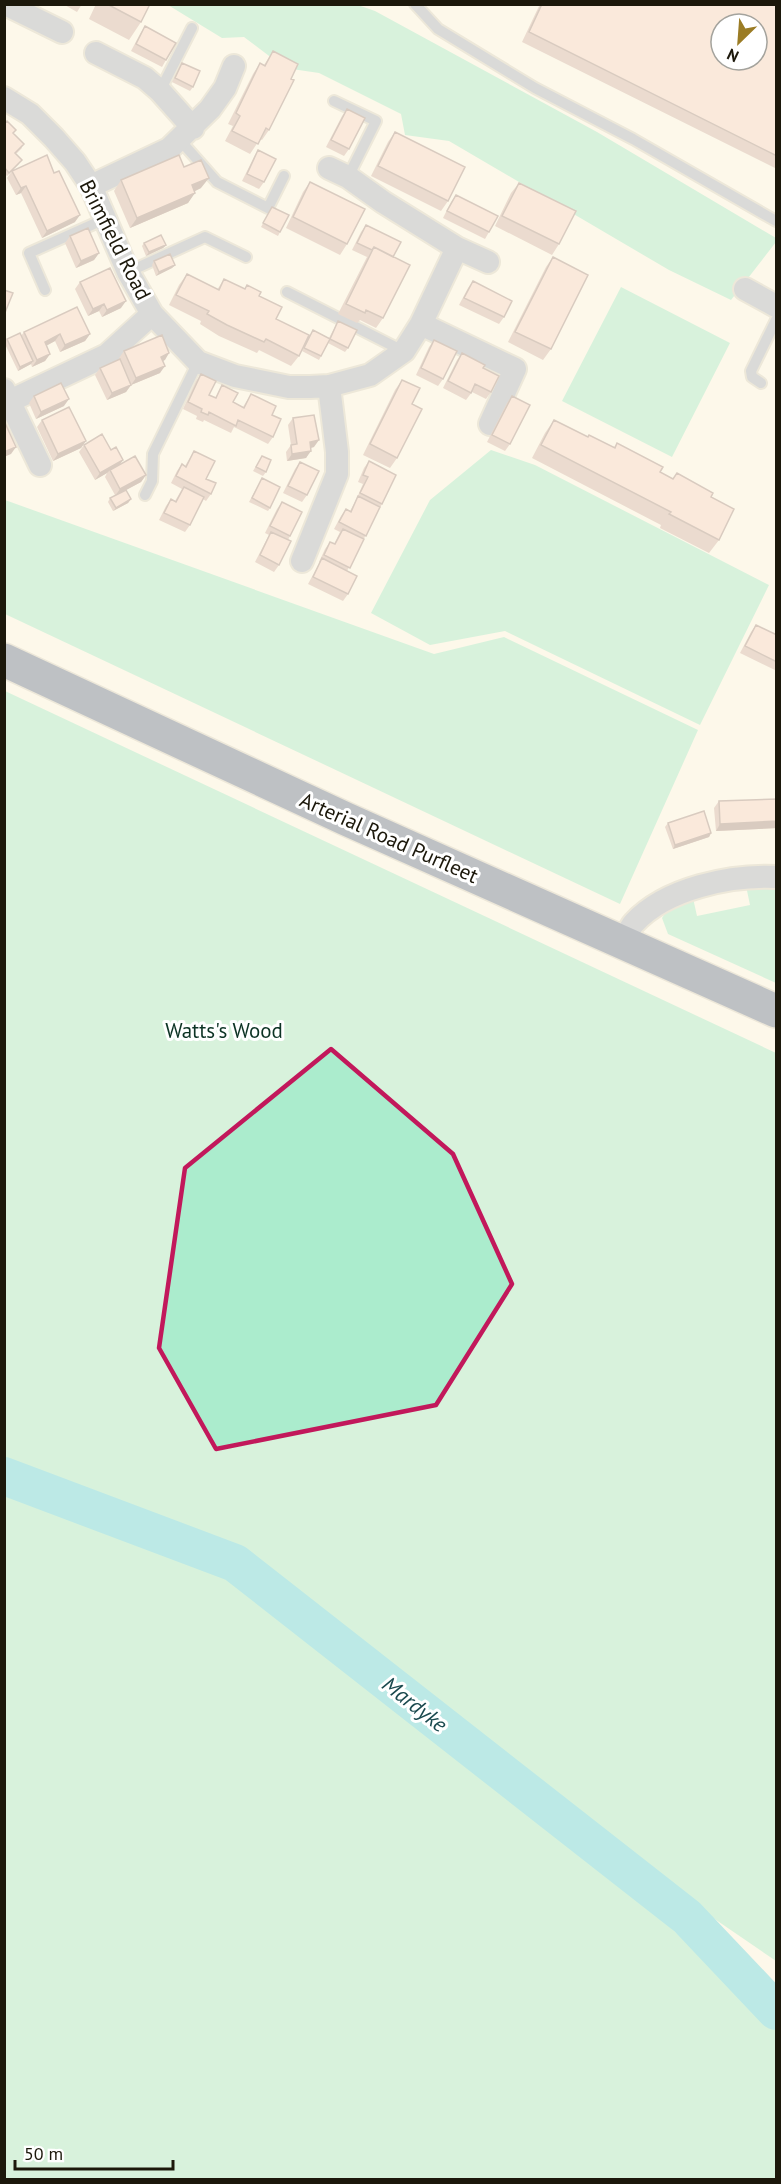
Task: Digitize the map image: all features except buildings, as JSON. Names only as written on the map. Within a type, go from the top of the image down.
[{"type":"main road","name":"Arterial Road Purfleet","points":[[4,660],[346,819],[777,1011]]},
{"type":"street","points":[[6,4],[62,32]]},
{"type":"street","points":[[96,53],[145,78],[160,91],[186,134]]},
{"type":"street","points":[[91,186],[169,148],[186,134],[210,109],[225,88],[234,66]]},
{"type":"street","name":"Brimfield Road","points":[[7,103],[30,114],[75,162],[91,186],[128,272],[152,314],[198,362],[235,376],[290,387],[329,386],[370,375],[404,351],[421,324],[457,248]]},
{"type":"street","points":[[339,172],[382,202],[457,248],[488,262]]},
{"type":"street","points":[[745,289],[777,306]]},
{"type":"street","points":[[40,465],[7,396],[107,355],[152,314]]},
{"type":"street","points":[[421,324],[515,369],[490,424]]},
{"type":"street","points":[[302,561],[336,474],[337,452],[329,386]]},
{"type":"street","points":[[624,943],[633,924],[651,909],[676,894],[734,879],[777,877]]},
{"type":"lane","points":[[415,4],[438,29],[535,88],[633,139],[777,221]]},
{"type":"lane","points":[[160,91],[192,28]]},
{"type":"lane","points":[[334,101],[376,121],[339,172]]},
{"type":"lane","points":[[186,134],[217,182],[268,208],[284,176]]},
{"type":"lane","points":[[45,290],[29,253],[105,219]]},
{"type":"lane","points":[[128,272],[205,237],[246,257]]},
{"type":"lane","points":[[287,292],[404,351]]},
{"type":"lane","points":[[762,383],[752,377],[751,371],[777,320]]},
{"type":"lane","points":[[145,495],[152,481],[153,454],[198,362]]},
{"type":"highlighted area","points":[[331,1049],[453,1154],[512,1284],[436,1405],[216,1449],[159,1348],[185,1168]]},
{"type":"green space","points":[[355,4],[375,11],[597,132],[776,238],[776,242],[731,300],[669,270],[449,141],[405,135],[401,114],[319,73],[285,68],[244,37],[222,38],[168,5]]},
{"type":"green space","points":[[621,287],[730,343],[672,457],[562,401]]},
{"type":"green space","points":[[491,450],[535,465],[769,585],[700,725],[505,631],[430,645],[371,613],[430,500]]},
{"type":"green space","points":[[5,500],[434,654],[504,637],[698,730],[620,904],[5,614]]},
{"type":"green space","name":"Watts's Wood","points":[[5,691],[776,1053],[776,1961],[662,1883],[652,1909],[776,2031],[776,2179],[5,2179]]},
{"type":"green space","points":[[776,879],[776,983],[668,934],[662,918],[669,908],[693,898],[697,916],[750,905],[745,881]]},
{"type":"waterway","name":"Mardyke","points":[[4,1476],[235,1563],[687,1917],[776,2011]]}]
